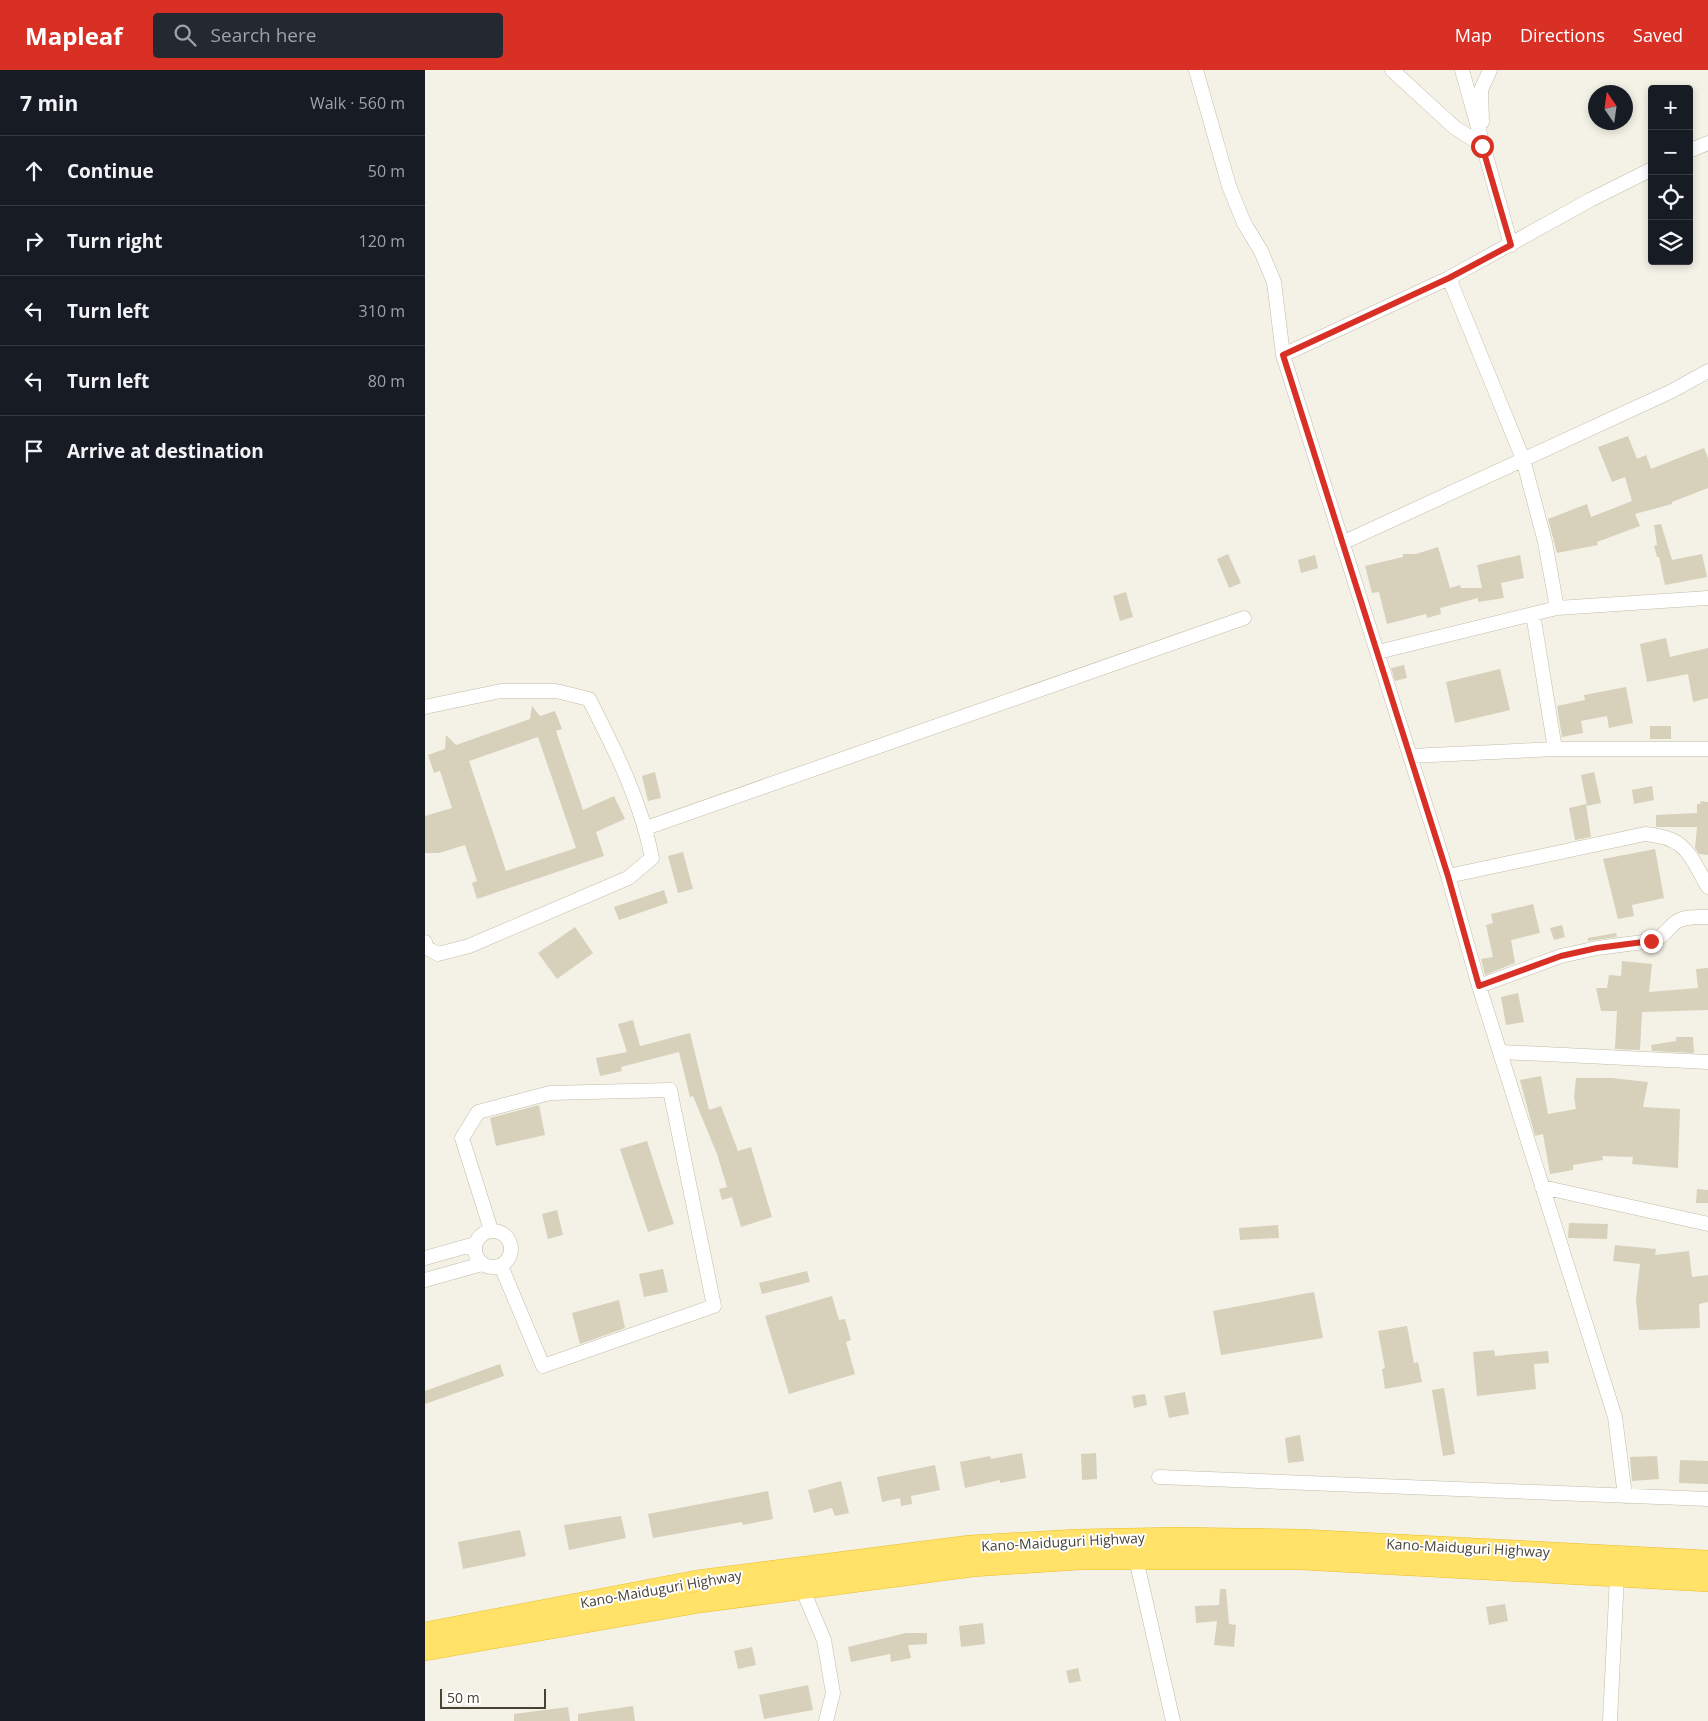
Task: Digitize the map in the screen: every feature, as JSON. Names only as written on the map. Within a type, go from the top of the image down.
[{"type":"highway","name":"Kano-Maiduguri Highway","points":[[425,1633],[697,1582],[970,1546],[1077,1540],[1177,1538],[1301,1540],[1543,1562],[1617,1576],[1708,1581]]},
{"type":"highway","name":"Kano-Maiduguri Highway","points":[[425,1650],[700,1602],[972,1566],[1079,1559],[1543,1562],[1708,1561]]},
{"type":"street","points":[[1196,70],[1229,186],[1244,223],[1261,251],[1275,282],[1283,355],[1378,652],[1448,876],[1479,986],[1615,1417],[1625,1496]]},
{"type":"street","points":[[1392,70],[1454,128],[1482,146]]},
{"type":"street","points":[[1462,70],[1511,245]]},
{"type":"street","points":[[1482,146],[1481,90],[1490,70]]},
{"type":"street","points":[[1693,149],[1708,143]]},
{"type":"street","points":[[1283,355],[1449,278],[1590,200],[1648,171]]},
{"type":"street","points":[[1449,278],[1523,459],[1539,514],[1557,608]]},
{"type":"street","points":[[1342,543],[1672,390],[1708,371]]},
{"type":"street","points":[[1378,652],[1557,608],[1708,598]]},
{"type":"street","points":[[1533,614],[1555,749]]},
{"type":"street","points":[[646,828],[1244,618]]},
{"type":"street","points":[[425,708],[501,691],[556,691],[589,699],[619,758],[646,828],[652,858],[628,878],[469,946],[439,954],[427,948],[425,942]]},
{"type":"street","points":[[1410,756],[1555,749],[1708,748]]},
{"type":"street","points":[[1448,876],[1645,834],[1667,836],[1684,846],[1708,887]]},
{"type":"street","points":[[1479,986],[1561,956],[1597,948],[1660,939],[1679,920],[1693,917],[1708,917]]},
{"type":"street","points":[[1501,1052],[1708,1062]]},
{"type":"street","points":[[491,1230],[462,1138],[478,1112],[550,1093],[670,1090],[714,1306],[543,1366],[501,1266]]},
{"type":"street","points":[[1542,1187],[1708,1224]]},
{"type":"street","points":[[425,1258],[475,1244],[481,1235],[491,1230],[503,1234],[511,1244],[509,1257],[501,1266],[495,1268],[482,1264],[477,1259],[475,1244]]},
{"type":"street","points":[[425,1280],[482,1264]]},
{"type":"street","points":[[1159,1477],[1708,1499]]},
{"type":"street","points":[[1136,1559],[1173,1721]]},
{"type":"street","points":[[1610,1721],[1617,1576]]},
{"type":"street","points":[[801,1588],[824,1640],[833,1693],[826,1721]]},
{"type":"building","points":[[1628,436],[1637,459],[1646,455],[1651,469],[1704,448],[1708,458],[1708,488],[1672,502],[1672,504],[1635,514],[1640,526],[1597,542],[1598,545],[1557,553],[1548,519],[1587,504],[1591,517],[1632,501],[1625,477],[1612,482],[1598,447]]},
{"type":"building","points":[[1661,524],[1672,560],[1702,554],[1707,577],[1665,585],[1659,557],[1657,557],[1654,546],[1657,545],[1654,525]]},
{"type":"building","points":[[1438,547],[1450,588],[1460,585],[1461,588],[1482,588],[1477,565],[1520,555],[1524,578],[1501,583],[1504,598],[1478,602],[1478,598],[1440,608],[1441,614],[1427,618],[1426,614],[1387,624],[1379,592],[1372,593],[1365,566],[1403,557],[1403,554],[1416,554]]},
{"type":"building","points":[[1228,554],[1241,583],[1229,588],[1217,559]]},
{"type":"building","points":[[1315,555],[1318,568],[1301,573],[1298,560]]},
{"type":"building","points":[[1126,592],[1133,617],[1120,621],[1113,596]]},
{"type":"building","points":[[1666,638],[1670,657],[1708,648],[1708,698],[1693,702],[1688,674],[1647,682],[1640,644]]},
{"type":"building","points":[[1404,665],[1407,678],[1395,681],[1391,668]]},
{"type":"building","points":[[1500,669],[1510,710],[1455,723],[1446,682]]},
{"type":"building","points":[[1626,687],[1633,723],[1609,728],[1607,716],[1581,721],[1583,733],[1562,737],[1557,706],[1585,700],[1584,695]]},
{"type":"building","points":[[532,706],[540,716],[555,711],[562,729],[556,731],[583,810],[614,796],[625,819],[596,832],[604,856],[477,899],[472,883],[477,881],[465,845],[439,853],[425,853],[425,816],[452,808],[440,771],[434,773],[428,755],[445,749],[446,735],[456,745],[530,719]],"holes":[[[538,737],[576,848],[506,871],[469,761]]]},
{"type":"building","points":[[1650,726],[1671,726],[1671,739],[1650,739]]},
{"type":"building","points":[[655,772],[661,798],[648,801],[642,776]]},
{"type":"building","points":[[1594,772],[1601,803],[1587,806],[1581,775]]},
{"type":"building","points":[[1652,786],[1654,800],[1634,804],[1632,790]]},
{"type":"building","points":[[1701,801],[1708,802],[1708,855],[1699,854],[1695,848],[1697,827],[1656,827],[1656,815],[1697,813],[1697,804],[1700,804]]},
{"type":"building","points":[[1586,804],[1591,837],[1575,840],[1569,808]]},
{"type":"building","points":[[1655,849],[1664,898],[1632,905],[1634,916],[1618,919],[1603,859]]},
{"type":"building","points":[[683,852],[693,889],[678,893],[668,856]]},
{"type":"building","points":[[664,890],[668,903],[619,920],[614,907]]},
{"type":"building","points":[[1533,904],[1540,933],[1511,940],[1515,963],[1485,975],[1481,959],[1493,957],[1486,925],[1493,923],[1491,914]]},
{"type":"building","points":[[1562,925],[1565,937],[1554,940],[1550,928]]},
{"type":"building","points":[[575,927],[593,953],[557,979],[538,953]]},
{"type":"building","points":[[1616,933],[1617,937],[1588,941],[1588,938]]},
{"type":"building","points":[[1622,961],[1652,964],[1649,992],[1698,988],[1696,969],[1708,968],[1708,1010],[1642,1012],[1640,1050],[1615,1049],[1617,1011],[1601,1011],[1596,988],[1607,988],[1609,975],[1621,976]]},
{"type":"building","points":[[1518,993],[1524,1022],[1506,1025],[1501,997]]},
{"type":"building","points":[[633,1020],[640,1046],[690,1033],[709,1110],[721,1106],[738,1151],[751,1147],[772,1217],[741,1227],[732,1197],[722,1200],[719,1189],[727,1187],[717,1154],[693,1096],[690,1097],[679,1052],[621,1067],[622,1071],[600,1076],[596,1058],[627,1052],[618,1024]]},
{"type":"building","points":[[1676,1037],[1693,1037],[1694,1053],[1652,1051],[1651,1045],[1676,1041]]},
{"type":"building","points":[[1541,1076],[1548,1114],[1576,1109],[1574,1097],[1576,1078],[1612,1078],[1648,1082],[1643,1107],[1680,1109],[1678,1168],[1632,1164],[1633,1157],[1602,1156],[1603,1160],[1573,1165],[1573,1170],[1550,1174],[1543,1134],[1535,1136],[1520,1080]]},
{"type":"building","points":[[539,1105],[545,1135],[496,1146],[490,1118]]},
{"type":"building","points":[[647,1141],[674,1224],[648,1232],[620,1149]]},
{"type":"building","points":[[1697,1189],[1708,1190],[1708,1203],[1696,1203]]},
{"type":"building","points":[[557,1210],[563,1235],[548,1239],[542,1214]]},
{"type":"building","points":[[1569,1223],[1608,1224],[1607,1239],[1568,1238]]},
{"type":"building","points":[[1278,1225],[1279,1238],[1240,1240],[1239,1228]]},
{"type":"building","points":[[1615,1245],[1656,1249],[1655,1255],[1689,1251],[1692,1277],[1708,1275],[1708,1302],[1699,1304],[1700,1328],[1639,1330],[1636,1299],[1640,1264],[1613,1261]]},
{"type":"building","points":[[663,1269],[668,1292],[644,1297],[639,1274]]},
{"type":"building","points":[[807,1271],[810,1282],[762,1294],[759,1283]]},
{"type":"building","points":[[1314,1292],[1323,1338],[1221,1355],[1213,1311]]},
{"type":"building","points":[[832,1296],[839,1320],[845,1319],[851,1340],[846,1342],[855,1374],[789,1394],[765,1316]]},
{"type":"building","points":[[619,1300],[625,1328],[580,1344],[572,1313]]},
{"type":"building","points":[[1407,1326],[1414,1363],[1418,1362],[1422,1382],[1385,1389],[1382,1369],[1385,1368],[1378,1331]]},
{"type":"building","points":[[1494,1350],[1495,1356],[1548,1351],[1549,1363],[1534,1364],[1536,1389],[1477,1396],[1473,1352]]},
{"type":"building","points":[[500,1364],[504,1376],[425,1404],[425,1391]]},
{"type":"building","points":[[1444,1388],[1455,1454],[1443,1456],[1432,1390]]},
{"type":"building","points":[[1185,1392],[1189,1414],[1169,1418],[1164,1396]]},
{"type":"building","points":[[1145,1394],[1147,1405],[1134,1408],[1132,1396]]},
{"type":"building","points":[[1300,1435],[1304,1461],[1288,1463],[1285,1438]]},
{"type":"building","points":[[1022,1453],[1026,1478],[1000,1483],[1000,1480],[965,1488],[960,1462],[990,1456],[991,1459]]},
{"type":"building","points":[[1096,1453],[1097,1479],[1082,1480],[1081,1454]]},
{"type":"building","points":[[1657,1456],[1659,1479],[1632,1481],[1630,1457]]},
{"type":"building","points":[[1680,1460],[1708,1461],[1708,1484],[1679,1483]]},
{"type":"building","points":[[935,1465],[940,1490],[911,1496],[912,1504],[901,1506],[900,1498],[882,1502],[877,1477]]},
{"type":"building","points":[[841,1481],[849,1513],[835,1516],[832,1508],[814,1513],[808,1490]]},
{"type":"building","points":[[768,1491],[773,1519],[743,1525],[742,1522],[653,1538],[648,1514]]},
{"type":"building","points":[[621,1516],[626,1538],[569,1550],[564,1525]]},
{"type":"building","points":[[520,1530],[526,1556],[463,1569],[458,1542]]},
{"type":"building","points":[[1220,1589],[1226,1589],[1229,1624],[1236,1625],[1234,1647],[1214,1645],[1217,1621],[1196,1623],[1195,1606],[1219,1605]]},
{"type":"building","points":[[1505,1604],[1508,1621],[1489,1625],[1486,1607]]},
{"type":"building","points":[[983,1623],[985,1644],[961,1647],[959,1626]]},
{"type":"building","points":[[906,1633],[927,1633],[927,1644],[908,1645],[911,1658],[891,1662],[890,1654],[851,1662],[848,1647]]},
{"type":"building","points":[[752,1647],[756,1665],[738,1669],[734,1651]]},
{"type":"building","points":[[1078,1668],[1081,1681],[1069,1683],[1066,1671]]},
{"type":"building","points":[[808,1685],[813,1710],[764,1719],[759,1695]]},
{"type":"building","points":[[633,1706],[635,1721],[578,1721],[578,1714]]},
{"type":"building","points":[[568,1707],[570,1721],[514,1721],[514,1714]]},
{"type":"route","points":[[1482,146],[1511,245],[1449,278],[1283,355],[1448,876],[1479,986],[1579,951],[1651,941]]}]
